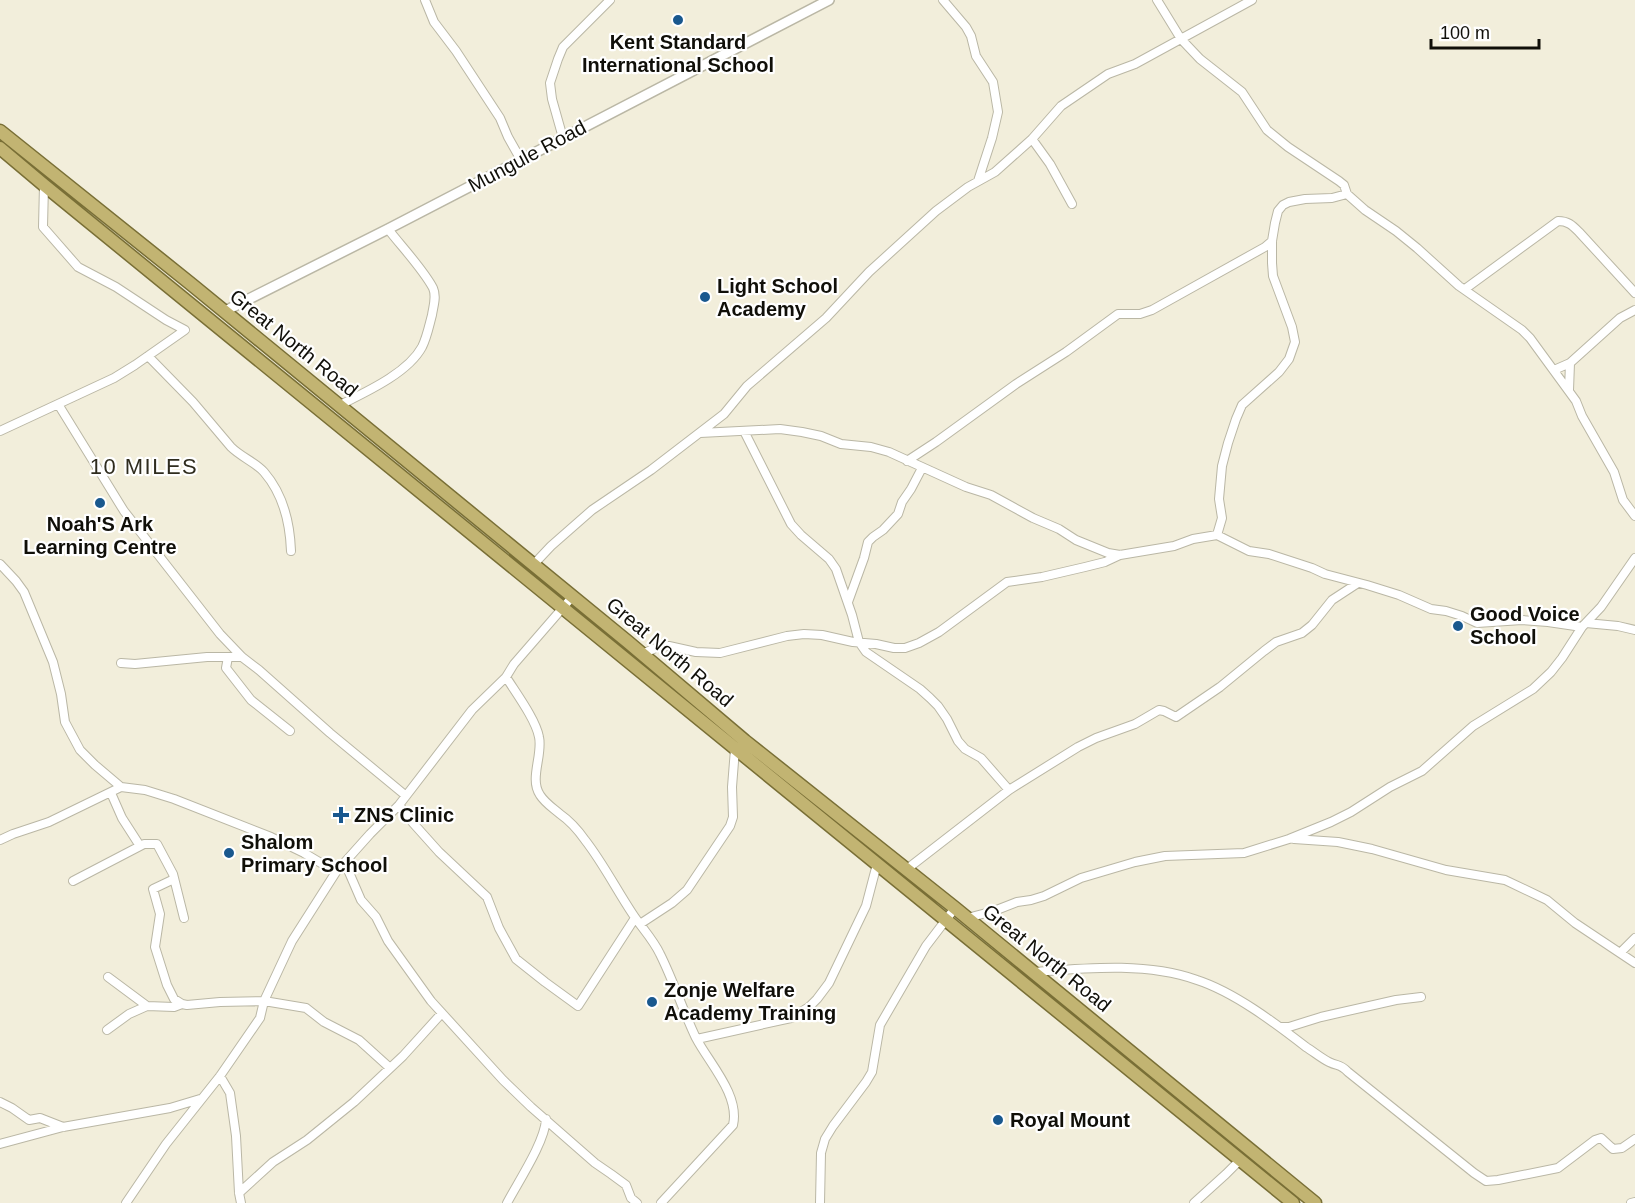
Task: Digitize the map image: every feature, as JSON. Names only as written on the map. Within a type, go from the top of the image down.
[{"type":"highway","name":"Great North Road","points":[[0,131],[225,311],[573,596],[745,741],[907,869],[1315,1203]]},
{"type":"highway","name":"Great North Road","points":[[0,148],[1293,1203]]},
{"type":"street","points":[[425,0],[434,22],[500,118],[521,160]]},
{"type":"street","points":[[563,138],[550,83],[558,59],[563,47],[610,0]]},
{"type":"street","name":"Mungule Road","points":[[225,311],[829,0]]},
{"type":"street","points":[[943,0],[966,27],[976,56],[993,82],[998,112],[978,180]]},
{"type":"street","points":[[1157,0],[1181,39],[1200,59],[1242,92],[1267,130],[1339,181],[1344,185],[1347,194],[1371,215],[1396,231],[1465,290],[1530,338],[1576,401],[1614,472],[1623,500],[1635,516]]},
{"type":"street","points":[[534,564],[592,510],[651,470],[724,414],[747,386],[826,318],[869,272],[936,211],[978,180],[996,172],[1032,139],[1061,106],[1108,74],[1135,64],[1252,0]]},
{"type":"street","points":[[1032,139],[1050,164],[1072,204]]},
{"type":"street","points":[[0,431],[114,378],[185,330],[116,287],[78,267],[44,227],[44,185]]},
{"type":"street","points":[[1216,535],[1222,518],[1220,499],[1222,466],[1236,419],[1242,405],[1280,372],[1289,359],[1295,342],[1292,327],[1273,276],[1272,241],[1278,211],[1289,202],[1332,198],[1347,194]]},
{"type":"street","points":[[1465,290],[1558,221],[1565,221],[1579,232],[1635,293]]},
{"type":"street","points":[[340,405],[398,372],[414,358],[422,347],[428,331],[435,301],[434,290],[388,229]]},
{"type":"street","points":[[907,461],[1118,314],[1140,314],[1152,309],[1272,241]]},
{"type":"street","points":[[1554,370],[1570,363],[1620,318],[1635,310]]},
{"type":"street","points":[[148,356],[193,402],[237,453],[264,471],[288,519],[291,551]]},
{"type":"street","points":[[1569,390],[1570,363]]},
{"type":"street","points":[[58,404],[124,511],[220,634],[242,657],[405,795]]},
{"type":"street","points":[[700,433],[780,429],[820,436],[841,444],[871,447],[889,452],[966,487],[991,495],[1059,529],[1091,548],[1120,555]]},
{"type":"street","points":[[744,431],[791,524],[829,560],[842,582],[859,642],[866,652],[930,698],[947,719],[958,741],[965,749],[981,758],[1009,790]]},
{"type":"street","points":[[848,602],[868,542],[898,514],[902,502],[922,468]]},
{"type":"street","points":[[642,654],[658,647],[669,646],[696,652],[720,653],[804,634],[905,648],[939,633],[1007,582],[1042,577],[1105,562],[1120,555],[1174,546],[1193,539],[1216,535],[1249,550],[1269,554],[1325,574],[1400,595],[1431,609],[1446,611],[1477,623],[1522,620],[1618,626],[1635,630]]},
{"type":"street","points":[[967,918],[1044,896],[1081,878],[1135,862],[1165,856],[1244,853],[1289,839],[1341,817],[1389,787],[1422,771],[1473,726],[1533,689],[1562,658],[1635,558]]},
{"type":"street","points":[[0,564],[21,587],[33,613],[53,662],[65,722],[72,737],[88,759],[121,787],[145,790],[174,799],[254,830],[304,853],[336,873]]},
{"type":"street","points":[[907,869],[1009,790],[1078,747],[1135,724],[1154,712],[1164,711],[1176,717],[1220,687],[1276,642],[1302,633],[1312,625],[1332,600],[1358,583]]},
{"type":"street","points":[[126,1203],[166,1144],[220,1077],[260,1018],[264,1001],[292,941],[336,873],[399,805],[472,710],[506,677],[514,664],[573,596]]},
{"type":"street","points":[[228,657],[226,668],[234,679],[251,699],[290,731]]},
{"type":"street","points":[[121,663],[242,657]]},
{"type":"street","points":[[506,677],[539,737],[536,780],[538,793],[584,838],[637,921],[650,937],[660,953],[697,1039],[731,1099],[733,1125],[661,1203]]},
{"type":"street","points":[[399,805],[439,852],[487,897],[499,928],[516,959],[578,1006],[620,942],[637,921],[672,903],[687,890],[730,826],[733,817],[732,787],[735,748]]},
{"type":"street","points":[[0,840],[49,822],[121,787]]},
{"type":"street","points":[[111,793],[122,818],[140,846]]},
{"type":"street","points":[[1289,839],[1338,842],[1446,870],[1505,880],[1547,900],[1582,928],[1635,963]]},
{"type":"street","points":[[73,880],[144,844],[157,844],[173,874],[184,918]]},
{"type":"street","points":[[345,864],[361,900],[376,917],[388,941],[431,1001],[503,1080],[594,1163],[612,1173],[626,1185],[631,1198],[637,1203]]},
{"type":"street","points":[[697,1039],[791,1018],[800,1014],[817,999],[829,983],[866,906],[877,864]]},
{"type":"street","points":[[174,879],[153,889],[160,914],[155,946],[167,985],[174,999],[182,1004]]},
{"type":"street","points":[[820,1203],[821,1153],[825,1140],[832,1126],[866,1082],[874,1062],[880,1025],[926,946],[955,908]]},
{"type":"street","points":[[1621,952],[1635,938]]},
{"type":"street","points":[[1034,972],[1107,968],[1153,970],[1177,974],[1216,987],[1280,1027],[1331,1064],[1341,1065],[1486,1181],[1558,1168],[1601,1138],[1613,1149],[1622,1148],[1635,1139]]},
{"type":"street","points":[[108,977],[147,1006]]},
{"type":"street","points":[[1280,1027],[1289,1027],[1321,1017],[1396,1000],[1421,997]]},
{"type":"street","points":[[107,1030],[129,1014],[147,1006],[174,1007],[182,1004],[264,1001],[306,1008],[324,1022],[359,1040],[390,1068]]},
{"type":"street","points":[[239,1193],[273,1162],[307,1140],[354,1102],[442,1013]]},
{"type":"street","points":[[220,1077],[230,1093],[236,1136],[239,1193],[242,1203]]},
{"type":"street","points":[[0,1144],[63,1127],[170,1108],[202,1099]]},
{"type":"street","points":[[0,1102],[29,1120],[40,1118],[63,1127]]},
{"type":"street","points":[[507,1203],[540,1140],[546,1119]]},
{"type":"street","points":[[1194,1203],[1240,1160]]},
{"type":"place","name":"Kent Standard International School","points":[[678,20]]},
{"type":"place","name":"Light School Academy","points":[[705,297]]},
{"type":"place","name":"Noah'S Ark Learning Centre","points":[[100,503]]},
{"type":"place","name":"Good Voice School","points":[[1458,626]]},
{"type":"place","name":"ZNS Clinic","points":[[341,815]]},
{"type":"place","name":"Shalom Primary School","points":[[229,853]]},
{"type":"place","name":"Zonje Welfare Academy Training","points":[[652,1002]]},
{"type":"place","name":"Royal Mount","points":[[998,1120]]},
{"type":"district","name":"10 MILES","points":[[144,466]]}]
